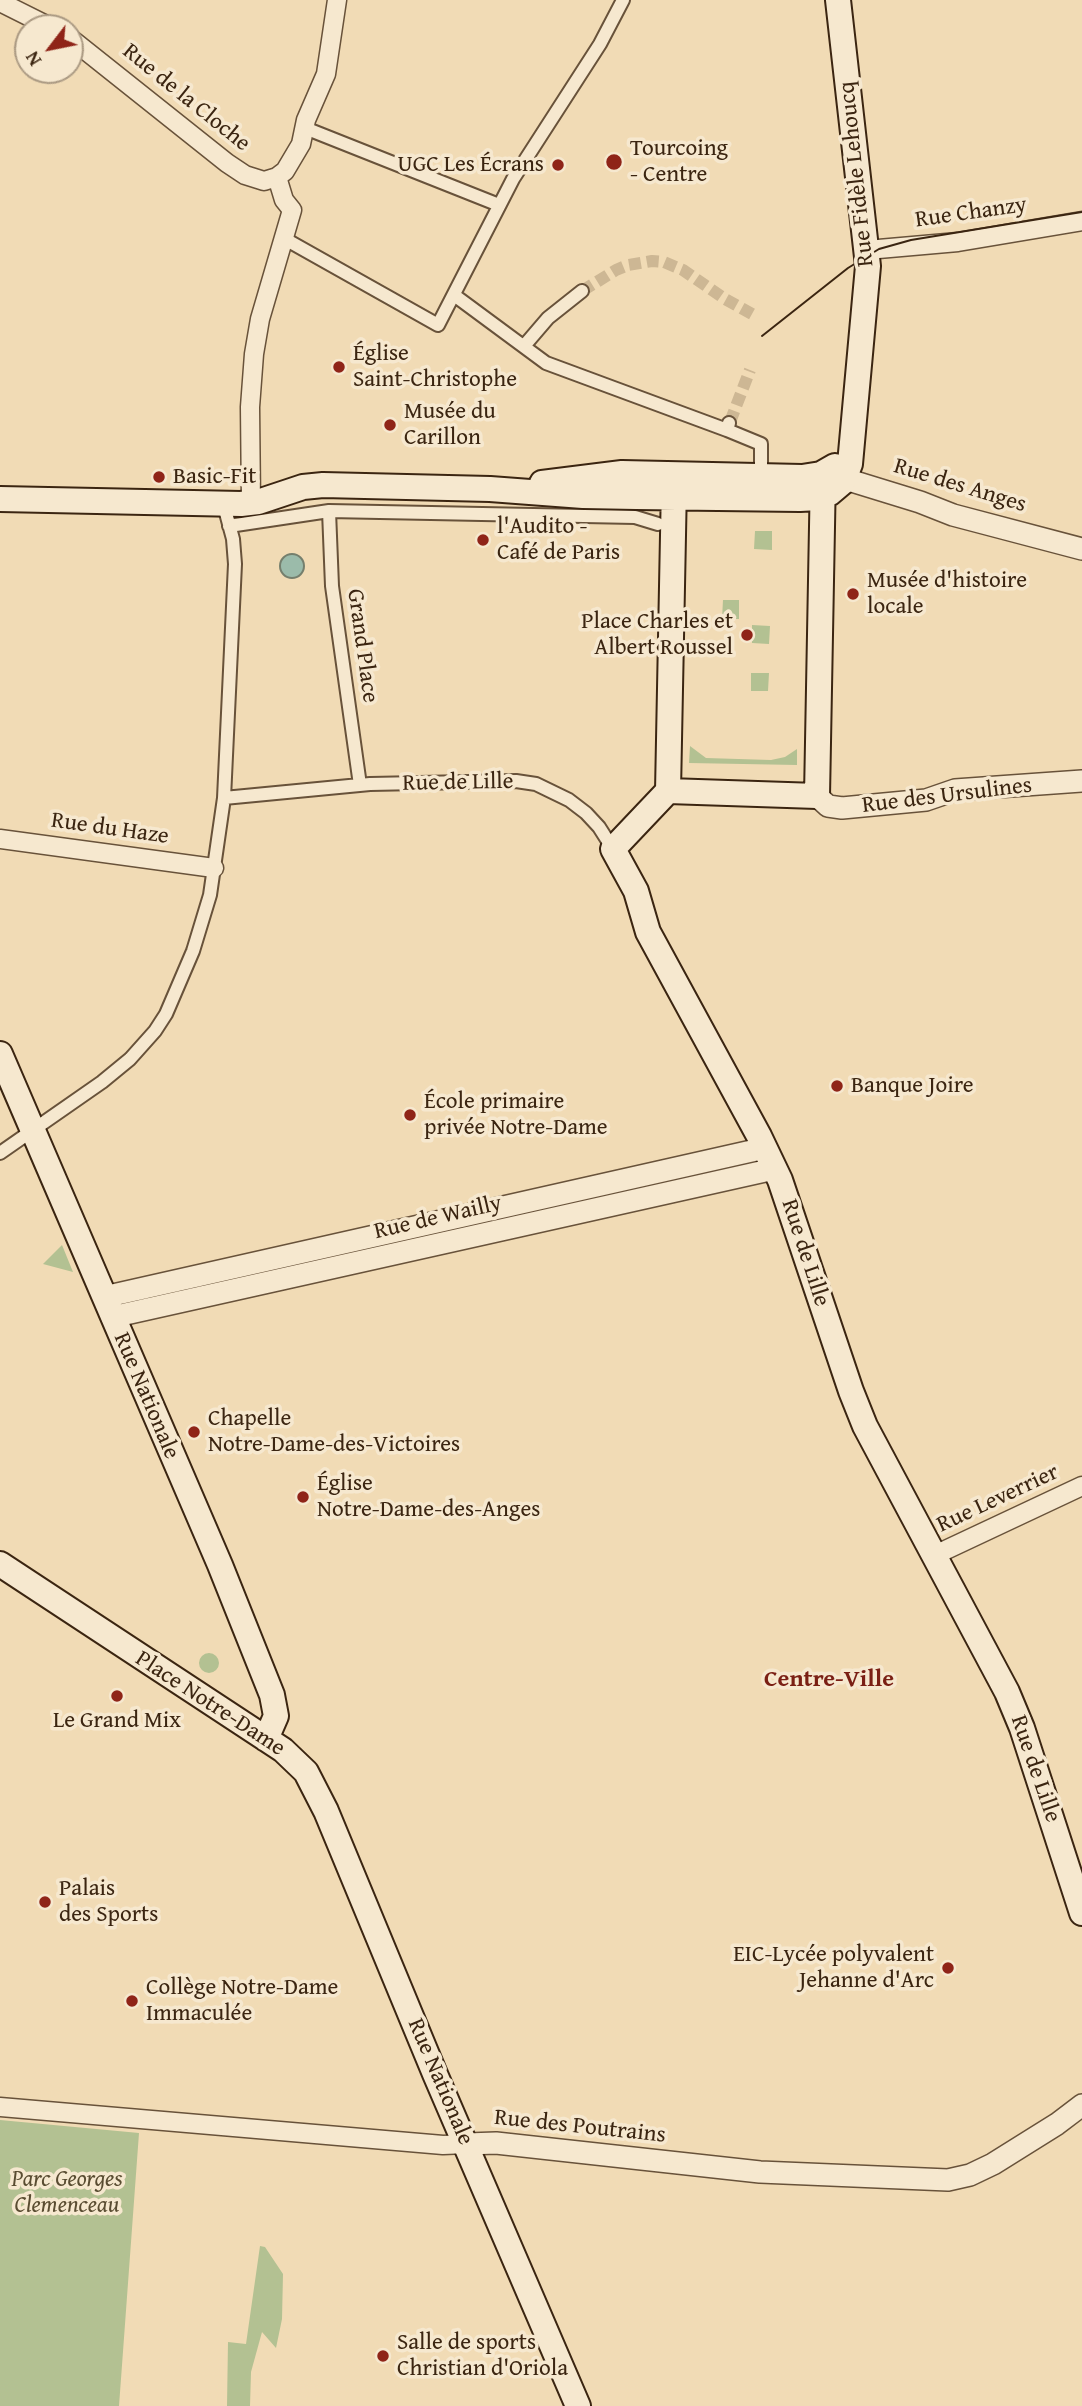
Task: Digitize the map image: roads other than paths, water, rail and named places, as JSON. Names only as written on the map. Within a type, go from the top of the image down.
[{"type":"main road","name":"Rue Fidèle Lehoucq","points":[[832,0],[841,27]]},
{"type":"main road","name":"Rue Fidèle Lehoucq","points":[[831,482],[850,464],[866,291],[867,250],[838,0]]},
{"type":"main road","points":[[0,499],[251,503],[314,485],[490,489],[606,474],[674,485],[802,477],[831,482],[817,796],[668,791]]},
{"type":"main road","points":[[613,849],[668,791],[674,485]]},
{"type":"main road","name":"Rue de Lille","points":[[613,849],[636,891],[648,932],[770,1158],[792,1212],[857,1408],[875,1447],[1000,1676],[1014,1709],[1082,1913]]},
{"type":"main road","name":"Rue Nationale","points":[[0,1054],[220,1565],[275,1701],[276,1716],[266,1739]]},
{"type":"main road","name":"Place Notre-Dame","points":[[0,1564],[266,1739],[296,1762]]},
{"type":"main road","name":"Rue Nationale","points":[[296,1762],[309,1776],[326,1811],[578,2406]]},
{"type":"street","points":[[251,503],[250,407],[254,354],[260,319],[292,210],[284,200],[277,177],[285,172],[296,156],[309,112],[326,74],[334,36],[337,0]]},
{"type":"street","points":[[285,239],[439,325],[499,205],[600,44],[623,0]]},
{"type":"street","points":[[0,2],[24,14]]},
{"type":"street","name":"Rue de la Cloche","points":[[84,49],[245,176],[264,181],[277,177]]},
{"type":"street","points":[[305,128],[499,205]]},
{"type":"street","name":"Rue Chanzy","points":[[867,250],[958,242],[1082,221]]},
{"type":"street","points":[[524,346],[548,318],[582,291]]},
{"type":"street","points":[[454,295],[546,363],[728,426],[761,444],[761,470]]},
{"type":"street","name":"Rue des Anges","points":[[831,482],[1082,549]]},
{"type":"street","points":[[0,1153],[131,1059],[155,1031],[175,995],[192,951],[210,895],[223,804],[235,564],[228,519],[328,511],[635,517],[658,524]]},
{"type":"street","name":"Grand Place","points":[[328,511],[332,586],[365,785]]},
{"type":"street","name":"Rue de Lille","points":[[365,785],[516,781],[536,784],[553,791],[586,813],[613,849]]},
{"type":"street","name":"Rue des Ursulines","points":[[817,796],[828,807],[842,808],[926,800],[955,790],[1082,781]]},
{"type":"street","points":[[223,804],[365,785]]},
{"type":"street","name":"Rue du Haze","points":[[0,839],[214,868]]},
{"type":"street","name":"Rue de Wailly","points":[[108,1307],[770,1158]]},
{"type":"street","name":"Rue Leverrier","points":[[935,1555],[1082,1486]]},
{"type":"street","name":"Rue des Poutrains","points":[[0,2107],[443,2146],[496,2143],[760,2172],[948,2180],[981,2171],[1057,2124],[1082,2105]]},
{"type":"street","name":"Rue des Poutrains","points":[[1057,2124],[1082,2113]]},
{"type":"tunnel","points":[[582,291],[628,265],[664,262],[683,270],[752,314]]},
{"type":"tunnel","points":[[730,422],[750,370]]},
{"type":"tram line","points":[[762,336],[848,268],[879,249],[911,240],[1082,212]]},
{"type":"place","name":"Tourcoing - Centre","points":[[614,162]]},
{"type":"place","name":"UGC Les Écrans","points":[[558,165]]},
{"type":"place","name":"Église Saint-Christophe","points":[[339,367]]},
{"type":"place","name":"Musée du Carillon","points":[[390,425]]},
{"type":"place","name":"Basic-Fit","points":[[159,477]]},
{"type":"place","name":"l'Audito - Café de Paris","points":[[483,540]]},
{"type":"place","name":"Musée d'histoire locale","points":[[853,594]]},
{"type":"place","name":"Place Charles et Albert Roussel","points":[[747,635]]},
{"type":"place","name":"Banque Joire","points":[[837,1086]]},
{"type":"place","name":"École primaire privée Notre-Dame","points":[[410,1115]]},
{"type":"place","name":"Chapelle Notre-Dame-des-Victoires","points":[[194,1432]]},
{"type":"place","name":"Église Notre-Dame-des-Anges","points":[[303,1497]]},
{"type":"place","name":"Le Grand Mix","points":[[117,1696]]},
{"type":"place","name":"Palais des Sports","points":[[45,1902]]},
{"type":"place","name":"EIC-Lycée polyvalent Jehanne d'Arc","points":[[948,1968]]},
{"type":"place","name":"Collège Notre-Dame Immaculée","points":[[132,2001]]},
{"type":"place","name":"Salle de sports Christian d'Oriola","points":[[383,2356]]},
{"type":"district","name":"Centre-Ville","points":[[829,1680]]},
{"type":"park label","name":"Parc Georges Clemenceau","points":[[67,2193]]}]
